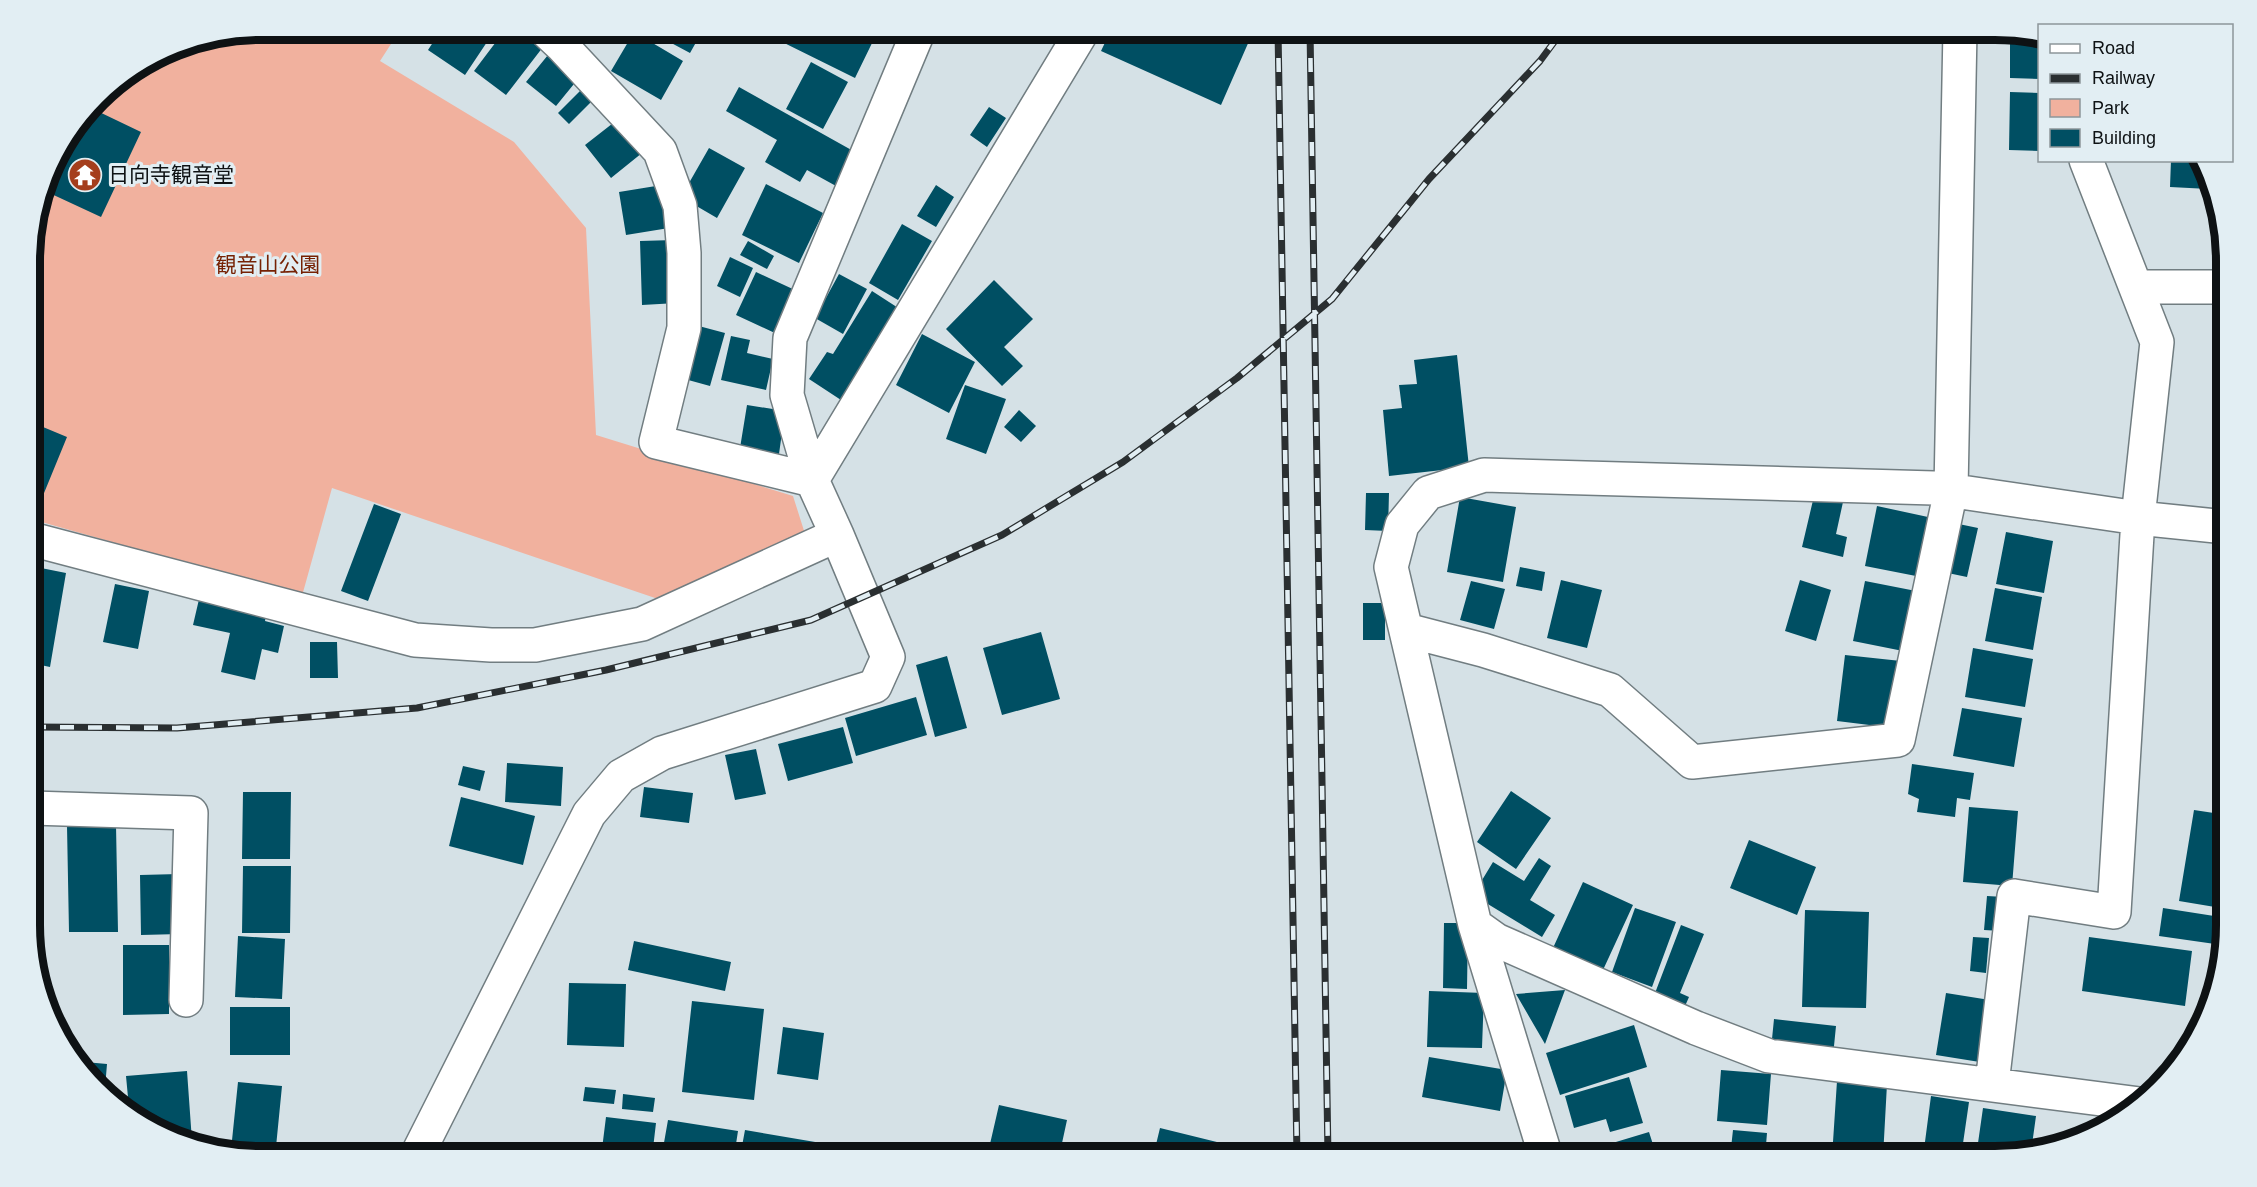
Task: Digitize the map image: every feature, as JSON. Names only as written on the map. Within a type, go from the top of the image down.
[{"type":"street","points":[[556,40],[660,152],[680,206],[684,253],[684,328],[656,442],[812,480]]},
{"type":"street","points":[[422,1146],[589,814],[621,776],[662,753],[875,686],[888,657],[812,480],[787,394],[790,338],[915,40]]},
{"type":"street","points":[[812,480],[1077,40]]},
{"type":"street","points":[[1406,630],[1483,650],[1610,690],[1692,762],[1898,740],[1951,490],[1960,40]]},
{"type":"street","points":[[1992,1084],[2014,896],[2114,912],[2138,518],[2157,342],[2087,162]]},
{"type":"street","points":[[2136,288],[2216,287]]},
{"type":"street","points":[[1543,1146],[1475,925],[1391,567],[1402,525],[1428,493],[1484,475],[1922,487],[2138,518],[2216,526]]},
{"type":"street","points":[[40,541],[415,640],[491,645],[535,645],[642,624],[837,535]]},
{"type":"street","points":[[40,808],[191,813],[186,1000]]},
{"type":"street","points":[[1475,925],[1496,940],[1686,1024],[1769,1056],[2128,1102]]},
{"type":"green space","name":"観音山公園","points":[[394,40],[380,61],[514,142],[586,228],[596,435],[793,496],[806,537],[661,600],[332,488],[302,596],[40,522],[42,233],[57,177],[86,127],[116,95],[151,70],[191,52],[233,42]]},
{"type":"building","points":[[434,40],[488,40],[465,75],[428,50]]},
{"type":"building","points":[[497,40],[534,40],[543,47],[506,95],[474,71]]},
{"type":"building","points":[[629,40],[648,40],[683,61],[661,100],[611,71]]},
{"type":"building","points":[[666,40],[697,40],[690,53]]},
{"type":"building","points":[[778,40],[874,40],[855,78]]},
{"type":"building","points":[[1106,40],[1249,40],[1221,105],[1101,51]]},
{"type":"building","points":[[2010,41],[2038,45],[2038,79],[2010,78]]},
{"type":"building","points":[[548,55],[578,79],[556,106],[526,82]]},
{"type":"building","points":[[811,62],[848,82],[823,129],[786,109]]},
{"type":"building","points":[[739,87],[855,152],[836,186],[807,170],[800,182],[765,162],[777,140],[726,111]]},
{"type":"building","points":[[583,88],[594,99],[569,124],[558,113]]},
{"type":"building","points":[[2010,92],[2038,93],[2038,151],[2009,150]]},
{"type":"building","points":[[989,107],[1006,118],[987,147],[970,135]]},
{"type":"building","name":"日向寺観音堂","points":[[99,112],[141,132],[101,217],[51,194],[70,151]]},
{"type":"building","points":[[617,120],[642,153],[611,178],[585,145]]},
{"type":"building","points":[[709,148],[745,168],[717,218],[681,197]]},
{"type":"building","points":[[2171,162],[2193,162],[2204,189],[2170,187]]},
{"type":"building","points":[[766,184],[823,213],[799,263],[742,235]]},
{"type":"building","points":[[662,185],[669,228],[626,235],[619,192]]},
{"type":"building","points":[[936,185],[954,197],[936,227],[917,216]]},
{"type":"building","points":[[902,224],[932,241],[898,300],[869,283]]},
{"type":"building","points":[[674,240],[677,303],[642,305],[640,241]]},
{"type":"building","points":[[748,241],[774,256],[767,269],[740,255]]},
{"type":"building","points":[[730,257],[753,268],[740,297],[717,286]]},
{"type":"building","points":[[756,272],[797,291],[777,334],[736,315]]},
{"type":"building","points":[[839,274],[867,289],[843,334],[815,318]]},
{"type":"building","points":[[994,280],[1033,319],[1004,347],[1023,366],[1002,386],[946,329]]},
{"type":"building","points":[[872,291],[906,313],[873,348],[841,400],[809,379],[827,352],[833,354]]},
{"type":"building","points":[[2214,314],[2216,314],[2216,364]]},
{"type":"building","points":[[695,325],[725,333],[710,386],[681,378]]},
{"type":"building","points":[[922,334],[975,362],[949,413],[896,385]]},
{"type":"building","points":[[731,336],[750,340],[747,353],[773,359],[766,390],[721,380]]},
{"type":"building","points":[[1457,355],[1469,467],[1389,476],[1383,410],[1402,408],[1399,385],[1417,384],[1414,360]]},
{"type":"building","points":[[965,385],[1006,399],[986,454],[946,439]]},
{"type":"building","points":[[747,405],[785,411],[779,454],[740,448]]},
{"type":"building","points":[[1019,410],[1036,426],[1021,442],[1004,427]]},
{"type":"building","points":[[40,426],[67,437],[42,498],[40,497]]},
{"type":"building","points":[[1366,493],[1389,493],[1388,531],[1365,530]]},
{"type":"building","points":[[1814,496],[1843,502],[1836,534],[1847,537],[1843,557],[1802,547]]},
{"type":"building","points":[[1460,497],[1516,507],[1503,582],[1447,572]]},
{"type":"building","points":[[374,504],[401,514],[368,601],[341,591]]},
{"type":"building","points":[[1877,506],[1928,517],[1916,576],[1865,566]]},
{"type":"building","points":[[1954,523],[1978,528],[1967,577],[1943,572]]},
{"type":"building","points":[[2006,532],[2053,541],[2044,593],[1996,584]]},
{"type":"building","points":[[1520,567],[1545,572],[1542,591],[1516,586]]},
{"type":"building","points":[[40,568],[66,573],[50,667],[40,665]]},
{"type":"building","points":[[1561,580],[1602,590],[1587,648],[1547,638]]},
{"type":"building","points":[[1800,580],[1831,590],[1816,641],[1785,631]]},
{"type":"building","points":[[1471,581],[1505,589],[1494,629],[1460,620]]},
{"type":"building","points":[[1865,581],[1916,591],[1903,651],[1853,641]]},
{"type":"building","points":[[115,584],[149,591],[138,649],[103,642]]},
{"type":"building","points":[[1995,588],[2042,597],[2033,650],[1985,641]]},
{"type":"building","points":[[200,595],[267,610],[265,621],[284,626],[278,653],[262,649],[255,680],[221,672],[230,633],[193,625]]},
{"type":"building","points":[[1363,603],[1385,603],[1385,640],[1363,640]]},
{"type":"building","points":[[1041,632],[1060,699],[1002,715],[983,648]]},
{"type":"building","points":[[310,642],[337,642],[338,678],[310,678]]},
{"type":"building","points":[[1973,648],[2033,659],[2025,707],[1965,697]]},
{"type":"building","points":[[1845,655],[1901,661],[1894,728],[1837,721]]},
{"type":"building","points":[[947,656],[967,728],[935,737],[916,665]]},
{"type":"building","points":[[916,697],[927,735],[856,756],[845,718]]},
{"type":"building","points":[[1962,708],[2022,718],[2014,767],[1953,756]]},
{"type":"building","points":[[843,727],[853,763],[788,781],[778,744]]},
{"type":"building","points":[[756,749],[766,794],[735,800],[725,755]]},
{"type":"building","points":[[507,763],[563,767],[561,806],[505,802]]},
{"type":"building","points":[[1912,764],[1974,773],[1970,800],[1957,798],[1955,817],[1917,812],[1919,799],[1908,794]]},
{"type":"building","points":[[463,766],[485,771],[480,791],[458,785]]},
{"type":"building","points":[[644,787],[693,793],[689,823],[640,817]]},
{"type":"building","points":[[1511,791],[1551,818],[1516,869],[1477,842]]},
{"type":"building","points":[[243,792],[291,792],[290,859],[242,859]]},
{"type":"building","points":[[461,797],[535,816],[523,865],[449,846]]},
{"type":"building","points":[[1969,807],[2018,811],[2012,886],[1963,882]]},
{"type":"building","points":[[2194,810],[2216,813],[2216,907],[2179,901]]},
{"type":"building","points":[[116,825],[118,932],[69,932],[67,826]]},
{"type":"building","points":[[1749,840],[1816,867],[1797,915],[1730,888]]},
{"type":"building","points":[[1539,858],[1551,866],[1530,900],[1555,915],[1542,937],[1473,895],[1493,862],[1524,881]]},
{"type":"building","points":[[243,866],[291,866],[290,933],[242,933]]},
{"type":"building","points":[[179,874],[180,934],[141,935],[140,875]]},
{"type":"building","points":[[1583,882],[1633,905],[1603,970],[1553,948]]},
{"type":"building","points":[[1987,896],[2004,897],[2001,931],[1984,930]]},
{"type":"building","points":[[1635,908],[1676,922],[1652,987],[1612,972]]},
{"type":"building","points":[[2163,908],[2216,916],[2216,944],[2159,936]]},
{"type":"building","points":[[1805,910],[1869,912],[1866,1008],[1802,1007]]},
{"type":"building","points":[[1444,923],[1468,923],[1467,989],[1443,988]]},
{"type":"building","points":[[1681,925],[1704,934],[1680,993],[1689,997],[1682,1013],[1652,1001]]},
{"type":"building","points":[[238,936],[285,939],[282,999],[235,997]]},
{"type":"building","points":[[1973,937],[1989,938],[1986,973],[1970,971]]},
{"type":"building","points":[[2089,937],[2192,951],[2185,1006],[2082,991]]},
{"type":"building","points":[[634,941],[731,962],[725,991],[628,970]]},
{"type":"building","points":[[123,945],[169,945],[169,1014],[123,1015]]},
{"type":"building","points":[[569,983],[626,984],[624,1047],[567,1045]]},
{"type":"building","points":[[1565,990],[1545,1044],[1516,994]]},
{"type":"building","points":[[1429,991],[1484,993],[1482,1048],[1427,1047]]},
{"type":"building","points":[[1946,993],[1996,1001],[1986,1063],[1936,1055]]},
{"type":"building","points":[[692,1001],[764,1009],[754,1100],[682,1092]]},
{"type":"building","points":[[230,1007],[290,1007],[290,1055],[230,1055]]},
{"type":"building","points":[[1774,1019],[1836,1026],[1833,1056],[1771,1049]]},
{"type":"building","points":[[1634,1025],[1647,1067],[1560,1095],[1546,1053]]},
{"type":"building","points":[[783,1027],[824,1033],[818,1080],[777,1074]]},
{"type":"building","points":[[1429,1057],[1507,1070],[1500,1111],[1422,1097]]},
{"type":"building","points":[[88,1062],[107,1064],[105,1082]]},
{"type":"building","points":[[1721,1070],[1771,1074],[1767,1125],[1717,1121]]},
{"type":"building","points":[[187,1071],[192,1135],[164,1124],[128,1102],[126,1076]]},
{"type":"building","points":[[1629,1077],[1643,1123],[1610,1132],[1606,1119],[1574,1128],[1565,1096]]},
{"type":"building","points":[[1837,1081],[1887,1084],[1884,1146],[1833,1146]]},
{"type":"building","points":[[238,1082],[282,1086],[276,1146],[232,1145]]},
{"type":"building","points":[[585,1087],[616,1090],[614,1104],[583,1101]]},
{"type":"building","points":[[623,1094],[655,1098],[653,1112],[622,1109]]},
{"type":"building","points":[[1931,1096],[1969,1102],[1963,1146],[1924,1146]]},
{"type":"building","points":[[999,1105],[1067,1120],[1061,1146],[990,1146]]},
{"type":"building","points":[[1983,1108],[2036,1116],[2032,1143],[1978,1146]]},
{"type":"building","points":[[606,1117],[656,1123],[653,1146],[602,1146]]},
{"type":"building","points":[[668,1120],[738,1131],[736,1146],[663,1146]]},
{"type":"building","points":[[1160,1128],[1225,1144],[1224,1146],[1156,1146]]},
{"type":"building","points":[[745,1130],[827,1144],[827,1146],[742,1146]]},
{"type":"building","points":[[1733,1130],[1767,1133],[1766,1146],[1731,1146]]},
{"type":"building","points":[[1649,1132],[1653,1146],[1603,1146]]},
{"type":"railway","points":[[1278,40],[1297,1146]]},
{"type":"railway","points":[[1310,40],[1328,1146]]},
{"type":"railway","points":[[40,727],[177,728],[417,708],[606,670],[811,620],[1002,535],[1123,462],[1237,378],[1332,299],[1429,179],[1540,61],[1556,40]]},
{"type":"place","name":"日向寺観音堂","points":[[85,175]]}]
